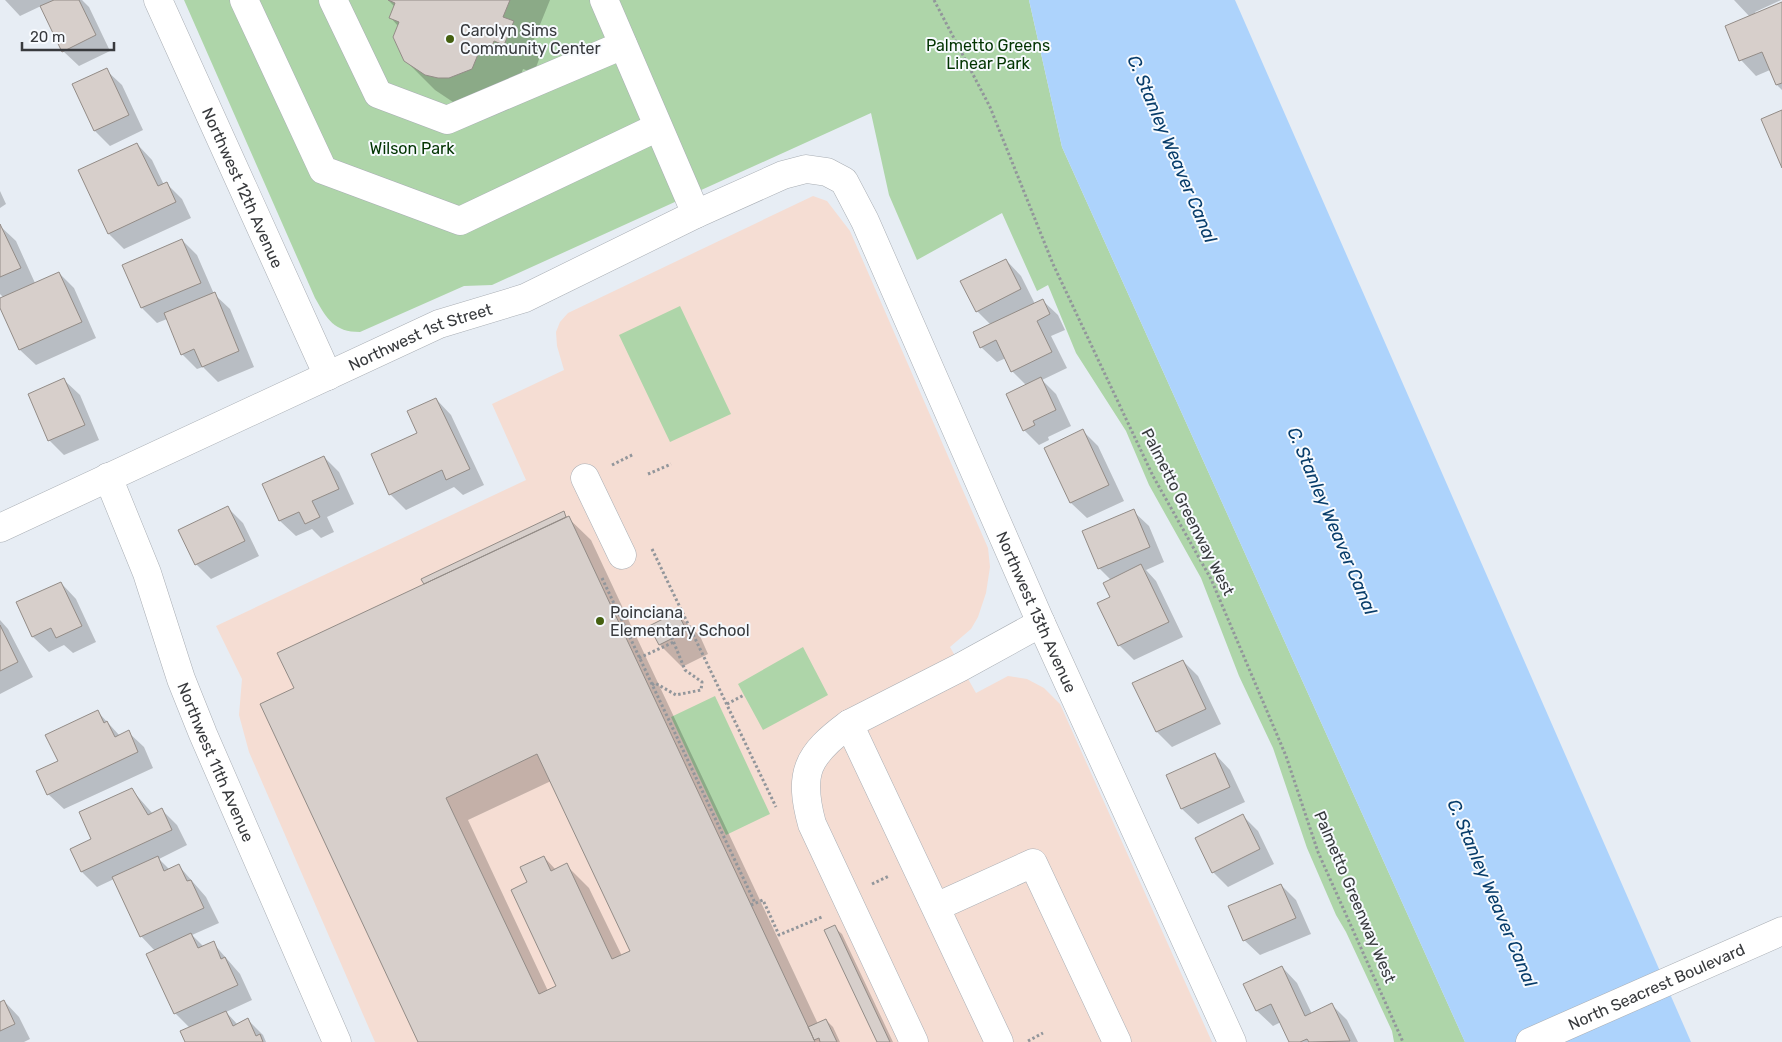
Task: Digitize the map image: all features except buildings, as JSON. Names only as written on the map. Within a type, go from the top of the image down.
[{"type":"street","name":"Northwest 12th Avenue","points":[[158,0],[328,376]]},
{"type":"street","points":[[244,0],[324,170],[460,221],[658,128]]},
{"type":"street","points":[[333,0],[378,94],[447,120],[623,45]]},
{"type":"street","points":[[604,0],[696,214]]},
{"type":"street","name":"Northwest 1st Street","points":[[1,525],[108,478],[439,324],[525,298],[696,214],[783,175],[806,170],[827,172],[844,181]]},
{"type":"street","name":"Northwest 13th Avenue","points":[[844,181],[865,221],[1041,623],[1232,1042]]},
{"type":"street","points":[[597,472],[622,555]]},
{"type":"street","name":"Northwest 11th Avenue","points":[[108,478],[147,573],[178,670],[199,725],[337,1042]]},
{"type":"street","points":[[914,1042],[812,824],[805,798],[807,770],[814,755],[833,736],[849,724],[961,667],[1041,623]]},
{"type":"street","points":[[849,724],[999,1042]]},
{"type":"street","points":[[936,907],[1033,864],[1118,1042]]},
{"type":"street","name":"North Seacrest Boulevard","points":[[1530,1042],[1782,931]]},
{"type":"path","name":"Palmetto Greenway West","points":[[934,0],[990,107],[1053,264],[1153,476],[1211,579],[1286,756],[1318,852],[1403,1042]]},
{"type":"path","points":[[597,472],[634,454]]},
{"type":"path","points":[[648,474],[670,464]]},
{"type":"path","points":[[652,548],[777,809]]},
{"type":"path","points":[[601,576],[753,904],[762,900],[779,936],[825,916]]},
{"type":"path","points":[[639,658],[673,640],[685,670],[702,682],[701,690],[676,695],[655,683],[652,685]]},
{"type":"path","points":[[727,704],[744,695]]},
{"type":"path","points":[[1025,1042],[1043,1034]]},
{"type":"shaded area","name":"Poinciana Elementary School","points":[[813,196],[827,201],[850,231],[988,548],[990,567],[986,593],[978,617],[971,629],[950,647],[976,693],[1008,676],[1027,679],[1044,688],[1060,704],[1212,1042],[375,1042],[249,752],[239,715],[242,679],[216,626],[526,480],[492,404],[564,370],[557,346],[556,332],[560,322],[568,313]]},
{"type":"green space","name":"Wilson Park","points":[[184,0],[1029,0],[1062,147],[1465,1042],[1394,1042],[1392,1031],[1346,932],[1336,915],[1307,848],[1273,748],[1239,676],[1201,578],[1149,485],[1126,431],[1076,353],[1048,285],[1037,291],[1002,213],[917,260],[889,195],[871,113],[492,285],[464,286],[360,332],[344,330],[332,323],[315,298]]},
{"type":"green space","points":[[680,306],[731,414],[670,442],[619,335]]},
{"type":"green space","points":[[803,647],[828,695],[763,730],[738,684]]},
{"type":"green space","points":[[715,696],[770,814],[726,835],[671,717]]},
{"type":"water","name":"C. Stanley Weaver Canal","points":[[1029,0],[1235,0],[1691,1042],[1465,1042],[1062,147]]},
{"type":"place","name":"Carolyn Sims Community Center","points":[[450,39]]},
{"type":"place","name":"Poinciana Elementary School","points":[[600,621]]},
{"type":"park label","name":"Palmetto Greens Linear Park","points":[[988,54]]}]
